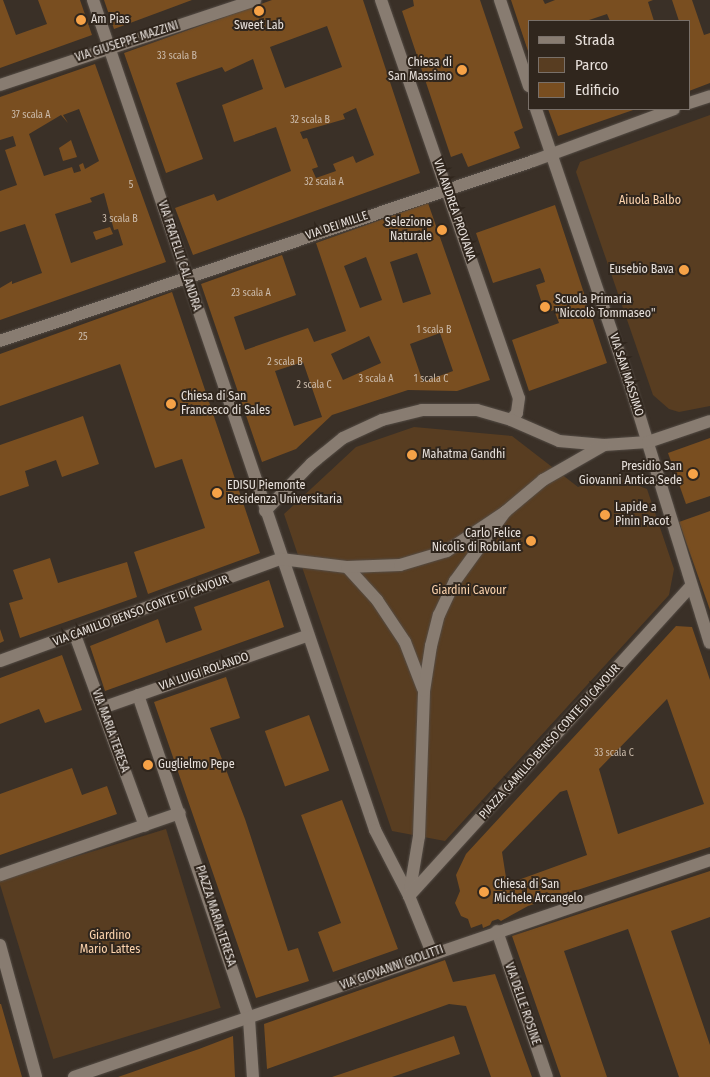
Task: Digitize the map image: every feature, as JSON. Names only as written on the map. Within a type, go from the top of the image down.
[{"type":"street","name":"VIA FRATELLI CALANDRA","points":[[93,0],[265,511]]},
{"type":"street","name":"VIA GIUSEPPE MAZZINI","points":[[0,85],[255,0]]},
{"type":"street","name":"VIA ANDREA PROVANA","points":[[380,0],[519,398],[517,413],[511,420]]},
{"type":"street","points":[[500,0],[528,83]]},
{"type":"street","points":[[690,104],[710,96]]},
{"type":"street","name":"VIA SAN MASSIMO","points":[[536,110],[648,442],[690,587],[710,643]]},
{"type":"street","name":"VIA DEI MILLE","points":[[0,340],[551,154],[671,110]]},
{"type":"street","points":[[432,953],[409,896],[378,838],[306,636],[265,511],[322,454],[371,424],[413,412],[446,408],[477,410],[511,420],[560,441],[604,445],[648,442],[710,421]]},
{"type":"street","points":[[281,559],[348,567],[400,565],[447,551],[505,512],[543,480],[604,445]]},
{"type":"street","points":[[409,896],[419,836],[424,691],[430,646],[443,606],[460,573],[505,512]]},
{"type":"street","name":"VIA CAMILLO BENSO CONTE DI CAVOUR","points":[[0,661],[281,559]]},
{"type":"street","points":[[348,567],[377,600],[405,642],[424,691]]},
{"type":"street","name":"PIAZZA CAMILLO BENSO CONTE DI CAVOUR","points":[[409,896],[690,587]]},
{"type":"street","name":"VIA MARIA TERESA","points":[[75,635],[144,826]]},
{"type":"street","name":"VIA LUIGI ROLANDO","points":[[102,708],[306,636]]},
{"type":"street","name":"PIAZZA MARIA TERESA","points":[[138,695],[249,1019],[253,1077]]},
{"type":"street","points":[[0,875],[180,813]]},
{"type":"street","name":"VIA GIOVANNI GIOLITTI","points":[[74,1077],[249,1019],[432,953],[710,860]]},
{"type":"street","name":"VIA DELLE ROSINE","points":[[497,931],[547,1077]]},
{"type":"street","points":[[0,945],[36,1077]]},
{"type":"green space","name":"Aiuola Balbo","points":[[710,115],[710,406],[679,412],[669,409],[653,395],[576,172],[580,162]]},
{"type":"green space","name":"Giardini Cavour","points":[[414,427],[512,436],[578,487],[588,483],[600,483],[608,474],[647,489],[674,569],[669,595],[445,841],[392,831],[284,514],[356,447]]},
{"type":"green space","name":"Giardino Mario Lattes","points":[[166,829],[221,1008],[53,1059],[0,880]]},
{"type":"building","points":[[0,0],[3,0],[16,35],[47,24],[38,0],[80,0],[92,35],[0,68]]},
{"type":"building","points":[[104,0],[192,0],[114,29]]},
{"type":"building","points":[[272,0],[363,0],[420,173],[193,255],[175,208],[214,194],[217,201],[291,171],[276,127],[234,142],[222,105],[263,89],[253,59],[225,72],[222,67],[176,83],[203,159],[166,173],[124,53]],"holes":[[[327,26],[342,67],[285,88],[270,47]],[[356,108],[374,155],[356,163],[353,156],[333,164],[336,171],[316,178],[312,169],[318,167],[307,138],[303,139],[300,132],[345,119],[343,114]]]},
{"type":"building","name":"Chiesa di San Massimo","points":[[413,0],[480,0],[523,128],[514,132],[520,148],[468,167],[462,153],[451,157],[402,11],[414,6]]},
{"type":"building","points":[[511,0],[543,0],[545,4],[555,0],[653,0],[648,2],[654,20],[610,20],[607,14],[589,20],[528,20],[528,51]]},
{"type":"building","points":[[672,0],[692,0],[704,35],[710,33],[710,83],[690,91],[690,20],[679,20]]},
{"type":"building","points":[[95,64],[166,262],[0,320],[0,288],[12,281],[12,284],[42,273],[25,224],[0,232],[0,191],[17,185],[5,150],[16,146],[13,136],[0,140],[0,97]],"holes":[[[79,109],[99,161],[85,169],[83,163],[79,165],[81,171],[74,173],[72,167],[44,176],[29,134],[61,115],[68,123],[63,115]],[[104,193],[114,230],[118,229],[123,245],[71,263],[55,214],[92,202],[90,198]]]},
{"type":"building","points":[[548,110],[633,110],[558,136]]},
{"type":"building","points":[[71,140],[77,157],[63,161],[59,148]]},
{"type":"building","points":[[428,203],[490,380],[457,391],[408,390],[332,415],[296,449],[262,462],[201,284],[282,255],[296,295],[234,317],[245,350],[308,328],[314,342],[346,331],[316,243]],"holes":[[[417,253],[431,294],[403,303],[390,262]],[[366,257],[382,300],[360,308],[344,266]],[[440,333],[453,371],[423,382],[410,344]],[[369,336],[381,363],[343,380],[331,354]],[[303,362],[322,417],[294,426],[275,371]]]},
{"type":"building","name":"Scuola Primaria \"Niccolò Tommaseo\"","points":[[555,205],[607,363],[529,391],[512,340],[559,323],[554,310],[545,313],[536,285],[545,282],[543,275],[540,268],[493,283],[476,233]]},
{"type":"building","points":[[110,227],[113,234],[96,240],[93,232]]},
{"type":"building","points":[[172,292],[260,553],[148,594],[134,552],[205,528],[182,459],[155,468],[120,364],[0,406],[0,354]]},
{"type":"building","points":[[83,416],[99,464],[62,477],[56,460],[25,471],[29,486],[0,496],[0,445]]},
{"type":"building","name":"Presidio San Giovanni Antica Sede","points":[[710,438],[710,496],[686,504],[668,453]]},
{"type":"building","points":[[710,511],[710,610],[679,522]]},
{"type":"building","points":[[50,558],[58,583],[127,562],[137,597],[20,638],[9,603],[23,599],[13,570]]},
{"type":"building","points":[[269,580],[284,627],[105,691],[90,646],[158,619],[166,643],[202,630],[194,607]]},
{"type":"building","points":[[676,626],[692,627],[710,680],[710,847],[528,906],[501,921],[498,919],[492,921],[490,925],[483,928],[482,924],[471,928],[468,919],[461,916],[455,903],[460,891],[456,875],[466,854]],"holes":[[[667,699],[704,804],[618,834],[599,769]],[[567,790],[587,855],[507,884],[502,852],[560,792]]]},
{"type":"building","points":[[0,629],[4,641],[0,643]]},
{"type":"building","points":[[62,655],[82,710],[45,723],[39,709],[0,724],[0,678]]},
{"type":"building","points":[[226,677],[240,718],[210,728],[245,819],[288,951],[298,948],[309,981],[256,998],[154,702]]},
{"type":"building","points":[[309,715],[329,770],[285,787],[265,731]]},
{"type":"building","points":[[72,768],[82,795],[107,786],[117,814],[0,855],[0,794]]},
{"type":"building","points":[[342,800],[398,949],[333,972],[318,932],[341,923],[301,815]]},
{"type":"building","points":[[710,871],[710,917],[671,931],[710,1045],[710,1077],[679,1077],[628,929],[564,951],[607,1077],[561,1077],[512,936]]},
{"type":"building","points":[[445,960],[453,982],[495,974],[532,1077],[491,1077],[466,1006],[449,1004],[267,1069],[264,1024]]},
{"type":"building","points":[[1,1004],[22,1077],[0,1077]]},
{"type":"building","points":[[233,1036],[235,1077],[118,1077],[199,1049]]},
{"type":"building","points":[[454,1036],[460,1054],[392,1077],[332,1077]]},
{"type":"place","name":"Sweet Lab","points":[[259,11]]},
{"type":"place","name":"Am Pias","points":[[81,20]]},
{"type":"place","name":"Chiesa di San Massimo","points":[[462,70]]},
{"type":"place","name":"Selezione Naturale","points":[[442,230]]},
{"type":"place","name":"Eusebio Bava","points":[[684,270]]},
{"type":"place","name":"Scuola Primaria \"Niccolò Tommaseo\"","points":[[545,307]]},
{"type":"place","name":"Chiesa di San Francesco di Sales","points":[[171,404]]},
{"type":"place","name":"Mahatma Gandhi","points":[[412,455]]},
{"type":"place","name":"Presidio San Giovanni Antica Sede","points":[[693,474]]},
{"type":"place","name":"EDISU Piemonte Residenza Universitaria","points":[[217,493]]},
{"type":"place","name":"Lapide a Pinin Pacot","points":[[605,515]]},
{"type":"place","name":"Carlo Felice Nicolis di Robilant","points":[[531,541]]},
{"type":"place","name":"Guglielmo Pepe","points":[[148,765]]},
{"type":"place","name":"Chiesa di San Michele Arcangelo","points":[[484,892]]}]
